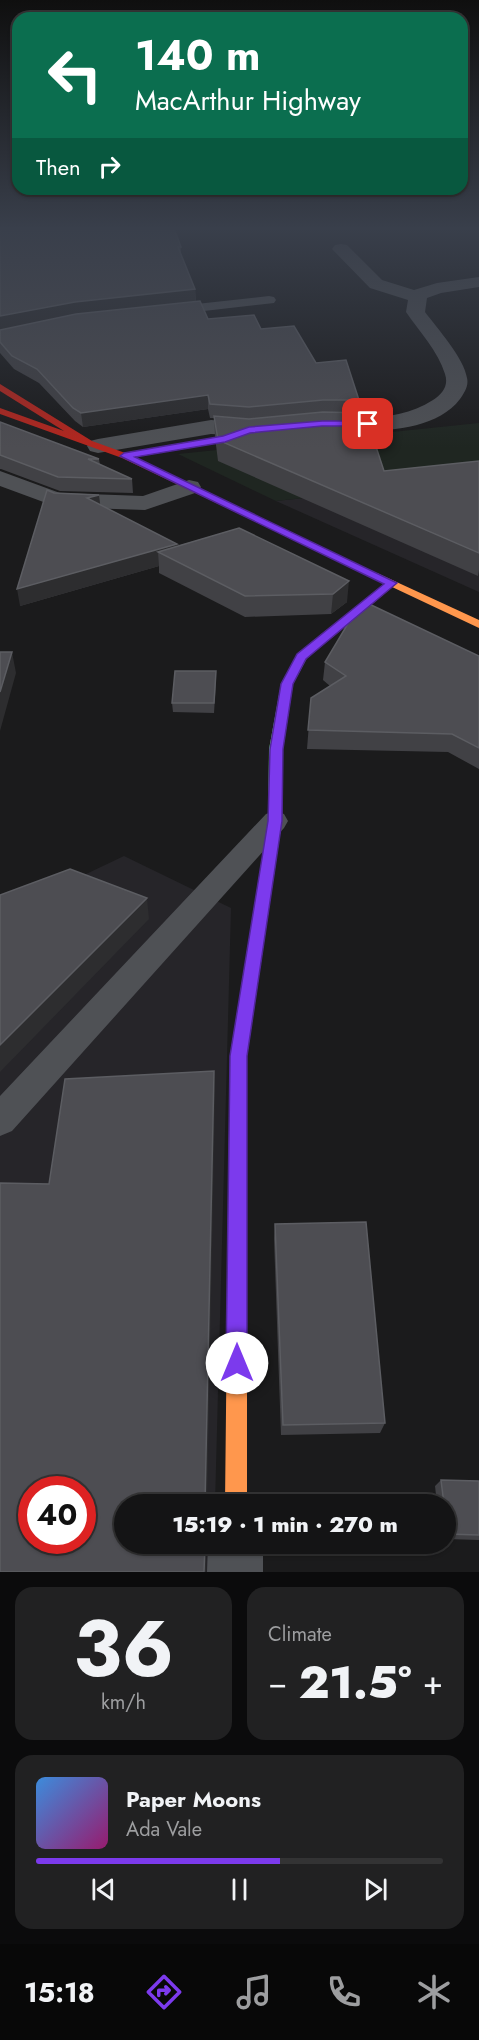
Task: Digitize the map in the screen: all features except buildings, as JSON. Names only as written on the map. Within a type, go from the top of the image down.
[{"type":"main road","points":[[0,387],[93,444]]},
{"type":"main road","points":[[0,411],[124,456],[479,624]]},
{"type":"main road","points":[[236,1494],[239,1056],[275,821],[276,749],[287,684],[302,656],[391,583]]},
{"type":"street","points":[[93,444],[211,427],[249,430],[301,425],[399,424],[429,414],[450,398],[458,376],[431,332],[415,312],[417,301]]},
{"type":"street","points":[[124,456],[225,439],[249,430]]},
{"type":"street","points":[[0,478],[57,500],[145,503],[189,487]]},
{"type":"street","points":[[236,1554],[236,1572]]},
{"type":"lane","points":[[156,312],[256,301]]},
{"type":"lane","points":[[0,1120],[275,821]]},
{"type":"shaded area","points":[[479,423],[479,479],[276,501],[178,454]]},
{"type":"shaded area","points":[[479,479],[479,592],[276,501]]},
{"type":"shaded area","points":[[124,856],[231,908],[215,1494],[114,1494],[114,1554],[214,1554],[213,1572],[0,1572],[0,915]]},
{"type":"traffic: fast","points":[[238,1133],[239,1056],[275,821],[276,749],[287,684],[302,656],[324,638]]},
{"type":"traffic: slow","points":[[377,576],[479,624]]},
{"type":"traffic: slow","points":[[236,1494],[238,1133]]},
{"type":"traffic: jam","points":[[0,387],[88,442]]},
{"type":"traffic: jam","points":[[0,411],[125,456],[377,576]]},
{"type":"traffic: jam","points":[[324,638],[391,583]]},
{"type":"route","points":[[237,1363],[239,1056],[275,821],[276,749],[287,684],[302,656],[391,583],[124,456],[225,439],[249,430],[322,423],[368,424]]}]
